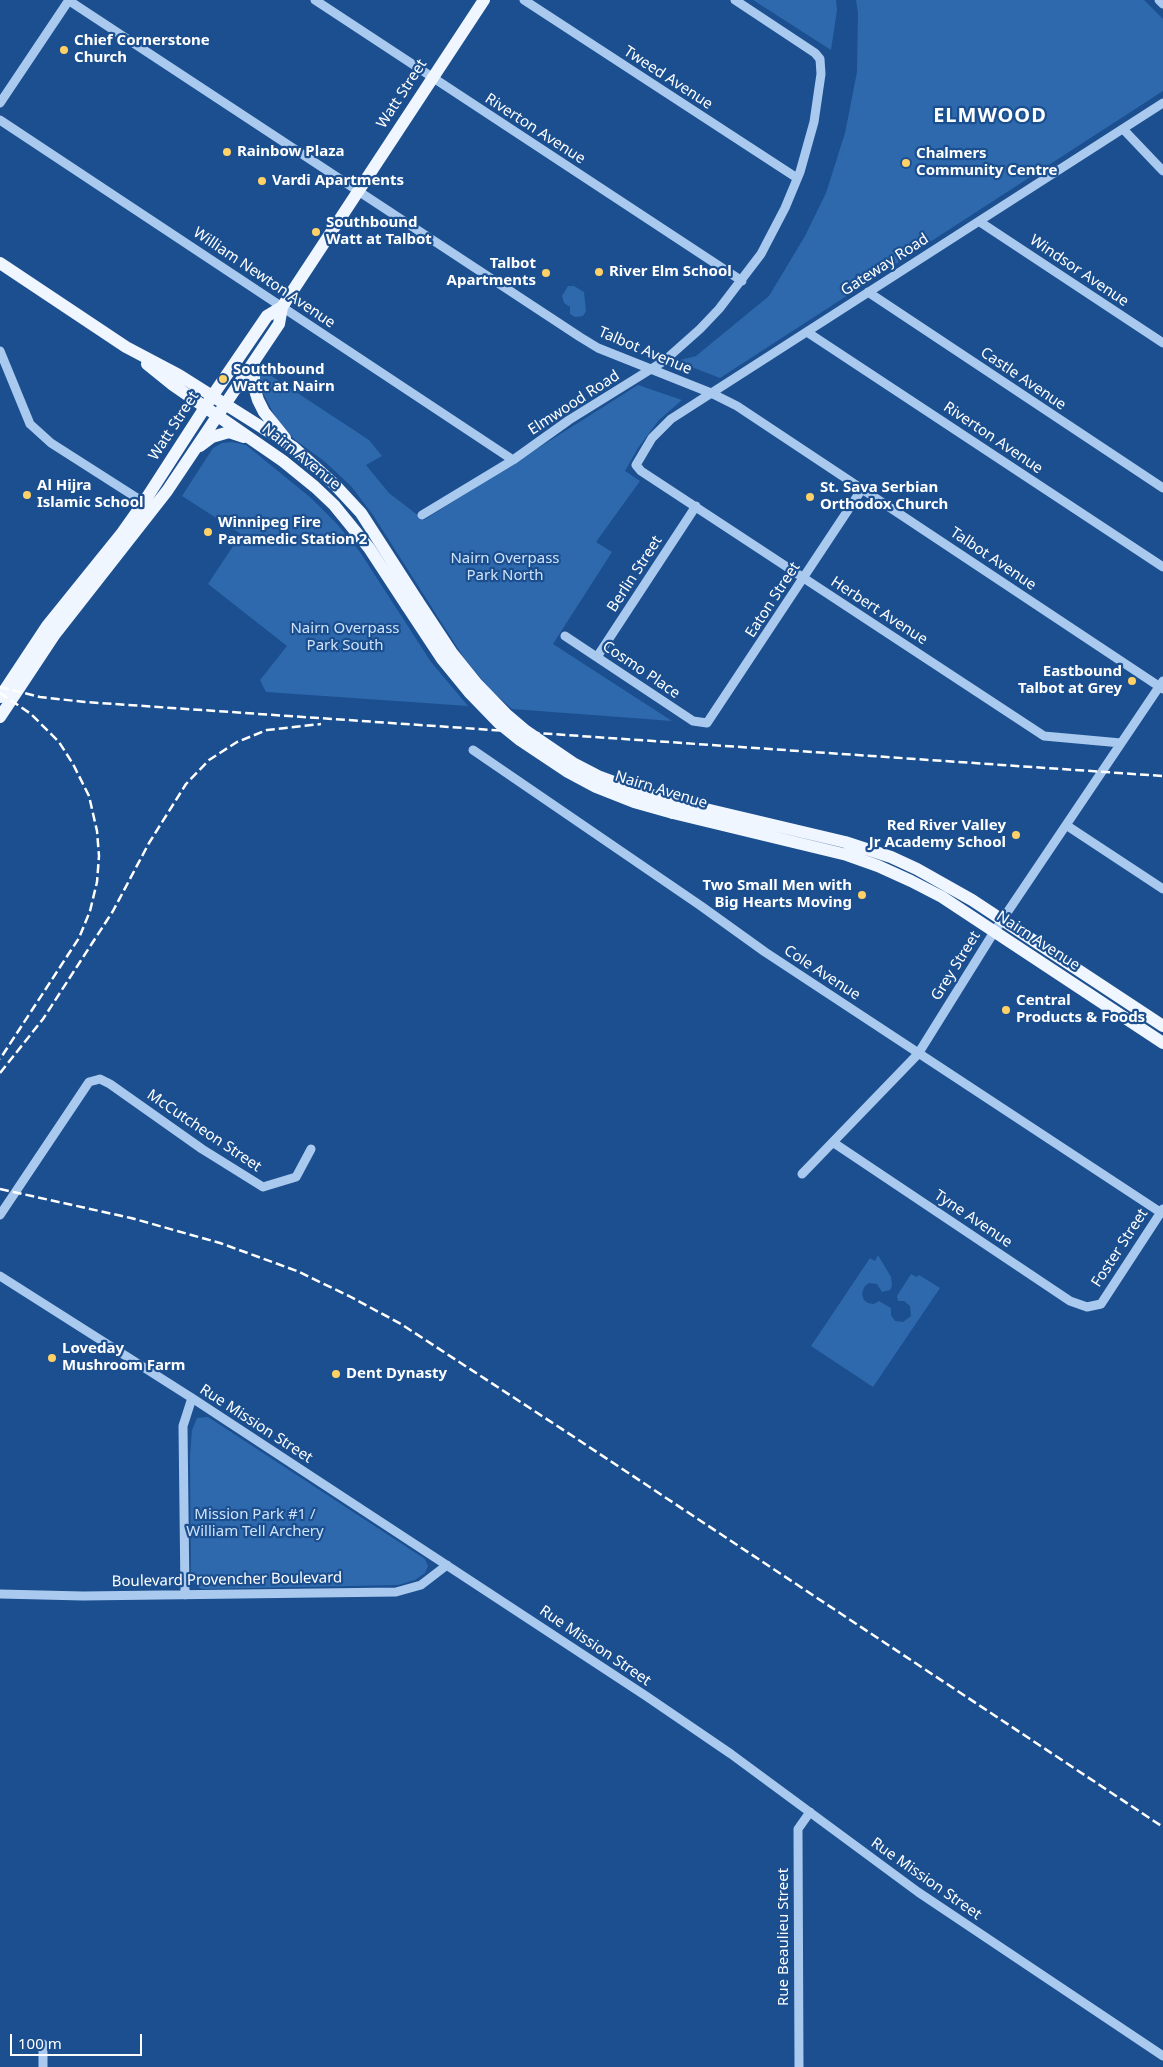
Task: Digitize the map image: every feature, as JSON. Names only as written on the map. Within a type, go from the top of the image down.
[{"type":"main road","name":"Watt Street","points":[[12,688],[47,626],[122,533],[149,506],[194,451],[279,324],[282,307],[484,0]]},
{"type":"main road","name":"Nairn Avenue","points":[[0,263],[126,347],[213,395],[292,448],[334,484],[361,513],[412,603]]},
{"type":"main road","name":"Watt Street","points":[[149,506],[213,395],[267,316],[282,307]]},
{"type":"main road","name":"Nairn Avenue","points":[[126,347],[172,385],[254,440],[296,471],[334,506],[477,684],[526,731],[567,759],[600,777],[674,807],[862,860],[928,889],[1163,1043]]},
{"type":"main road","points":[[255,360],[254,387],[258,400],[264,412],[292,448]]},
{"type":"main road","points":[[194,451],[212,437],[229,432],[254,440]]},
{"type":"main road","points":[[0,698],[12,688]]},
{"type":"main road","points":[[0,717],[12,688]]},
{"type":"main road","name":"Nairn Avenue","points":[[674,807],[818,835],[879,853],[932,876],[1162,1025]]},
{"type":"main road","points":[[1078,987],[1098,984]]},
{"type":"main road","points":[[1151,1035],[1162,1025]]},
{"type":"street","points":[[0,103],[68,0]]},
{"type":"street","name":"Talbot Avenue","points":[[68,0],[580,337],[598,348],[711,393],[737,406],[1162,685]]},
{"type":"street","name":"Riverton Avenue","points":[[315,0],[742,281]]},
{"type":"street","name":"Tweed Avenue","points":[[524,0],[797,178]]},
{"type":"street","name":"Elmwood Road","points":[[422,515],[513,460],[570,420],[652,370],[700,329],[742,281],[773,232],[797,178],[814,122],[821,66],[820,59],[815,53],[735,0]]},
{"type":"street","points":[[1159,0],[1163,4]]},
{"type":"street","name":"Gateway Road","points":[[636,465],[652,438],[665,425],[711,393],[1163,103]]},
{"type":"street","name":"William Newton Avenue","points":[[0,120],[513,460]]},
{"type":"street","points":[[1123,129],[1163,171]]},
{"type":"street","name":"Windsor Avenue","points":[[980,222],[1163,343]]},
{"type":"street","name":"Castle Avenue","points":[[868,292],[1163,488]]},
{"type":"street","name":"Riverton Avenue","points":[[807,332],[1163,568]]},
{"type":"street","points":[[0,351],[30,424],[51,443],[149,506]]},
{"type":"street","name":"Herbert Avenue","points":[[636,465],[641,471],[1044,736],[1121,743]]},
{"type":"street","name":"Eaton Street","points":[[704,724],[710,720],[862,489]]},
{"type":"street","name":"Berlin Street","points":[[597,657],[696,506]]},
{"type":"street","name":"Cosmo Place","points":[[565,636],[693,721],[704,724]]},
{"type":"street","name":"Grey Street","points":[[802,1174],[918,1054],[994,932],[1162,685]]},
{"type":"street","name":"Cole Avenue","points":[[473,750],[765,952],[918,1054],[1162,1210]]},
{"type":"street","points":[[1066,825],[1163,889]]},
{"type":"street","name":"McCutcheon Street","points":[[0,1214],[88,1082],[100,1079],[110,1084],[202,1149],[263,1187],[296,1177],[311,1149]]},
{"type":"street","name":"Tyne Avenue","points":[[834,1143],[1070,1301],[1087,1307],[1101,1304]]},
{"type":"street","name":"Foster Street","points":[[1101,1304],[1162,1210]]},
{"type":"street","name":"Rue Mission Street","points":[[0,1276],[192,1398],[646,1696],[731,1754],[918,1892],[1163,2056]]},
{"type":"street","points":[[185,1594],[183,1426],[192,1398]]},
{"type":"street","name":"Boulevard Provencher Boulevard","points":[[0,1594],[83,1596],[396,1592],[421,1585],[447,1565]]},
{"type":"street","name":"Rue Beaulieu Street","points":[[799,2067],[798,1829],[810,1812]]},
{"type":"street","points":[[43,2044],[43,2067]]},
{"type":"green space","points":[[753,0],[836,0],[837,10],[831,50]]},
{"type":"green space","name":"Chalmers Community Centre","points":[[856,0],[1144,0],[1163,19],[1163,91],[720,378],[676,361],[696,356],[769,296],[805,236],[826,193],[845,133],[857,72],[858,13]]},
{"type":"green space","points":[[568,286],[574,286],[584,292],[586,311],[583,316],[575,317],[570,314],[570,307],[564,303],[562,296]]},
{"type":"green space","name":"Nairn Overpass Park North","points":[[261,369],[369,440],[382,456],[366,465],[389,493],[424,520],[638,385],[682,400],[659,420],[638,448],[625,471],[640,481],[596,542],[612,552],[553,644],[672,721],[512,709],[489,688],[464,658],[373,515],[351,486],[324,461],[294,439],[276,418],[263,393],[259,380]]},
{"type":"green space","name":"Nairn Overpass Park South","points":[[232,442],[246,445],[311,498],[337,524],[360,552],[431,662],[468,706],[266,692],[260,680],[287,646],[208,584],[241,534],[182,496],[213,448],[222,443]]},
{"type":"green space","points":[[878,1255],[891,1277],[892,1286],[890,1290],[882,1292],[877,1284],[869,1283],[864,1287],[862,1294],[864,1300],[868,1303],[874,1304],[879,1301],[891,1308],[891,1315],[895,1321],[903,1322],[911,1316],[910,1306],[904,1301],[898,1301],[897,1296],[911,1274],[917,1277],[919,1275],[940,1288],[873,1387],[811,1346],[870,1258],[875,1261]]},
{"type":"green space","name":"Mission Park #1 / William Tell Archery","points":[[208,1417],[425,1559],[428,1566],[425,1573],[415,1580],[398,1585],[202,1589],[196,1586],[191,1576],[190,1456],[192,1430],[197,1418]]},
{"type":"railway","points":[[0,687],[40,697],[85,702],[1163,776]]},
{"type":"railway","points":[[0,693],[31,714],[59,742],[73,764],[89,796],[97,831],[99,856],[97,882],[90,911],[79,938],[0,1059]]},
{"type":"railway","points":[[0,1073],[43,1019],[113,911],[149,843],[186,784],[209,760],[237,742],[267,730],[321,724]]},
{"type":"railway","points":[[0,1189],[131,1218],[220,1243],[297,1271],[401,1324],[1163,1827]]},
{"type":"place","name":"Chief Cornerstone Church","points":[[64,50]]},
{"type":"place","name":"Rainbow Plaza","points":[[227,152]]},
{"type":"place","name":"Chalmers Community Centre","points":[[906,163]]},
{"type":"place","name":"Vardi Apartments","points":[[262,181]]},
{"type":"place","name":"Southbound Watt at Talbot","points":[[316,232]]},
{"type":"place","name":"River Elm School","points":[[599,272]]},
{"type":"place","name":"Talbot Apartments","points":[[546,273]]},
{"type":"place","name":"Southbound Watt at Nairn","points":[[223,379]]},
{"type":"place","name":"Al Hijra Islamic School","points":[[27,495]]},
{"type":"place","name":"St. Sava Serbian Orthodox Church","points":[[810,497]]},
{"type":"place","name":"Winnipeg Fire Paramedic Station 2","points":[[208,532]]},
{"type":"place","name":"Eastbound Talbot at Grey","points":[[1132,681]]},
{"type":"place","name":"Red River Valley Jr Academy School","points":[[1016,835]]},
{"type":"place","name":"Two Small Men with Big Hearts Moving","points":[[862,895]]},
{"type":"place","name":"Central Products & Foods","points":[[1006,1010]]},
{"type":"place","name":"Loveday Mushroom Farm","points":[[52,1358]]},
{"type":"place","name":"Dent Dynasty","points":[[336,1374]]},
{"type":"district","name":"ELMWOOD","points":[[990,116]]}]
